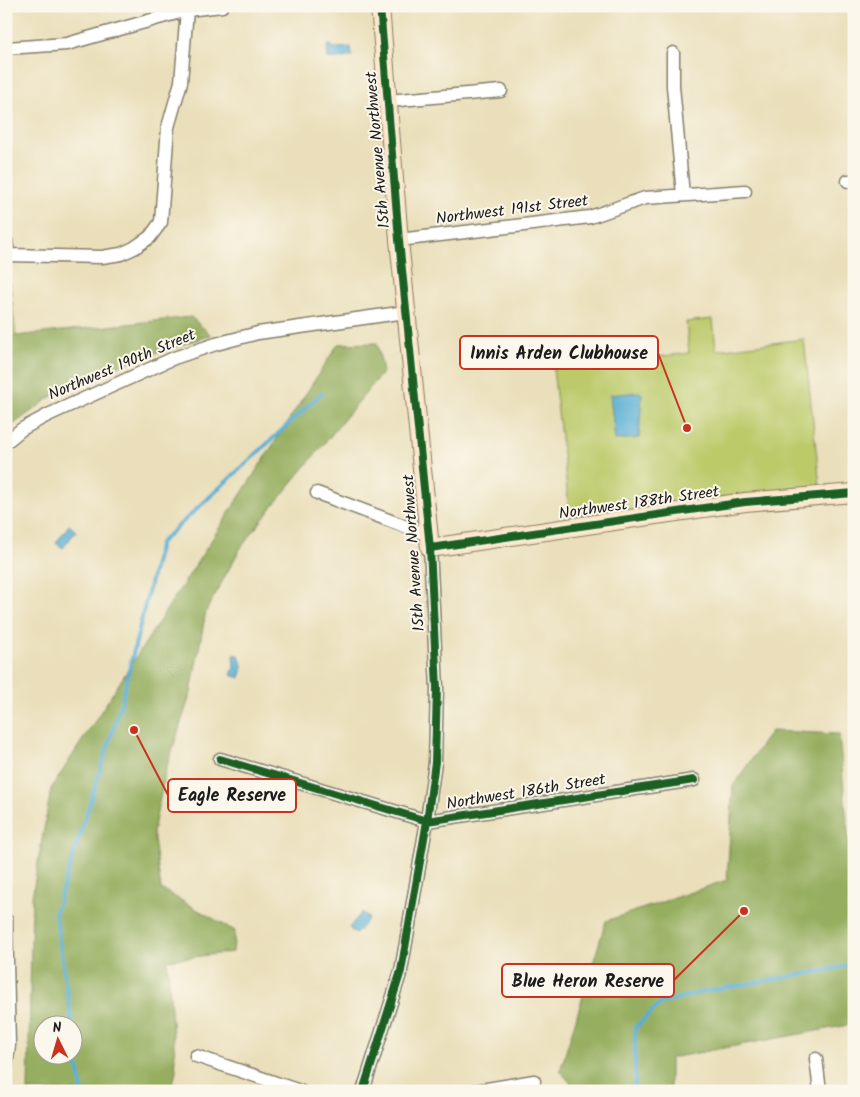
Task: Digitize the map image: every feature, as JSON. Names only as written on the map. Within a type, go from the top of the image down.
[{"type":"street","points":[[6,48],[66,44],[187,10],[222,6]]},
{"type":"street","name":"15th Avenue Northwest","points":[[363,1091],[401,971],[436,762],[437,688],[429,542],[406,312],[380,6]]},
{"type":"street","points":[[6,240],[8,255],[102,257],[121,254],[150,237],[161,222],[168,127],[181,82],[187,10]]},
{"type":"street","points":[[673,53],[673,86],[683,195]]},
{"type":"street","points":[[388,101],[501,91]]},
{"type":"street","name":"Northwest 191st Street","points":[[400,240],[590,218],[645,198],[745,190]]},
{"type":"street","name":"Northwest 190th Street","points":[[6,442],[22,428],[48,415],[174,358],[216,344],[258,334],[406,312]]},
{"type":"street","name":"Northwest 188th Street","points":[[317,492],[429,542],[745,502],[854,493]]},
{"type":"street","name":"Northwest 186th Street","points":[[220,759],[427,822],[694,780]]},
{"type":"street","points":[[6,920],[9,1045],[6,1067]]},
{"type":"street","points":[[196,1056],[300,1091]]},
{"type":"street","points":[[816,1059],[820,1091]]},
{"type":"street","points":[[475,1091],[534,1081]]},
{"type":"green space","points":[[9,276],[16,337],[6,338],[6,277]]},
{"type":"green space","points":[[191,317],[211,335],[131,361],[63,388],[6,430],[6,337]]},
{"type":"green space","points":[[713,319],[716,350],[804,339],[820,486],[570,516],[553,369],[689,353],[686,322]]},
{"type":"green space","points":[[377,343],[383,372],[272,507],[240,549],[206,611],[191,692],[166,769],[153,832],[161,889],[235,931],[233,952],[167,960],[176,1071],[171,1091],[28,1091],[32,897],[51,789],[338,344]]},
{"type":"green space","points":[[771,731],[839,734],[854,902],[854,1024],[670,1058],[670,1091],[578,1091],[560,1071],[606,921],[727,880],[733,786]]},
{"type":"water","points":[[330,44],[334,48],[351,47],[352,56],[339,59],[328,58],[327,47]]},
{"type":"water","points":[[640,392],[642,394],[639,438],[615,440],[610,395]]},
{"type":"water","points":[[69,525],[76,531],[63,548],[56,543]]},
{"type":"water","points":[[233,655],[239,655],[243,668],[240,678],[231,675],[234,668]]},
{"type":"water","points":[[362,912],[369,918],[356,934],[349,928]]},
{"type":"waterway","points":[[70,1014],[55,913],[120,708],[160,543],[322,393]]},
{"type":"waterway","points":[[635,1091],[635,1028],[661,1003],[702,992],[838,968],[854,963]]},
{"type":"waterway","points":[[78,1064],[82,1091]]},
{"type":"cycle path","points":[[363,1091],[401,971],[427,821],[435,762],[437,688],[430,548],[399,240],[380,6]]},
{"type":"cycle path","points":[[430,548],[745,502],[854,493]]},
{"type":"cycle path","points":[[220,759],[427,821],[694,780]]},
{"type":"place","name":"Innis Arden Clubhouse","points":[[687,428]]},
{"type":"place","name":"Eagle Reserve","points":[[134,730]]},
{"type":"place","name":"Blue Heron Reserve","points":[[744,911]]}]
